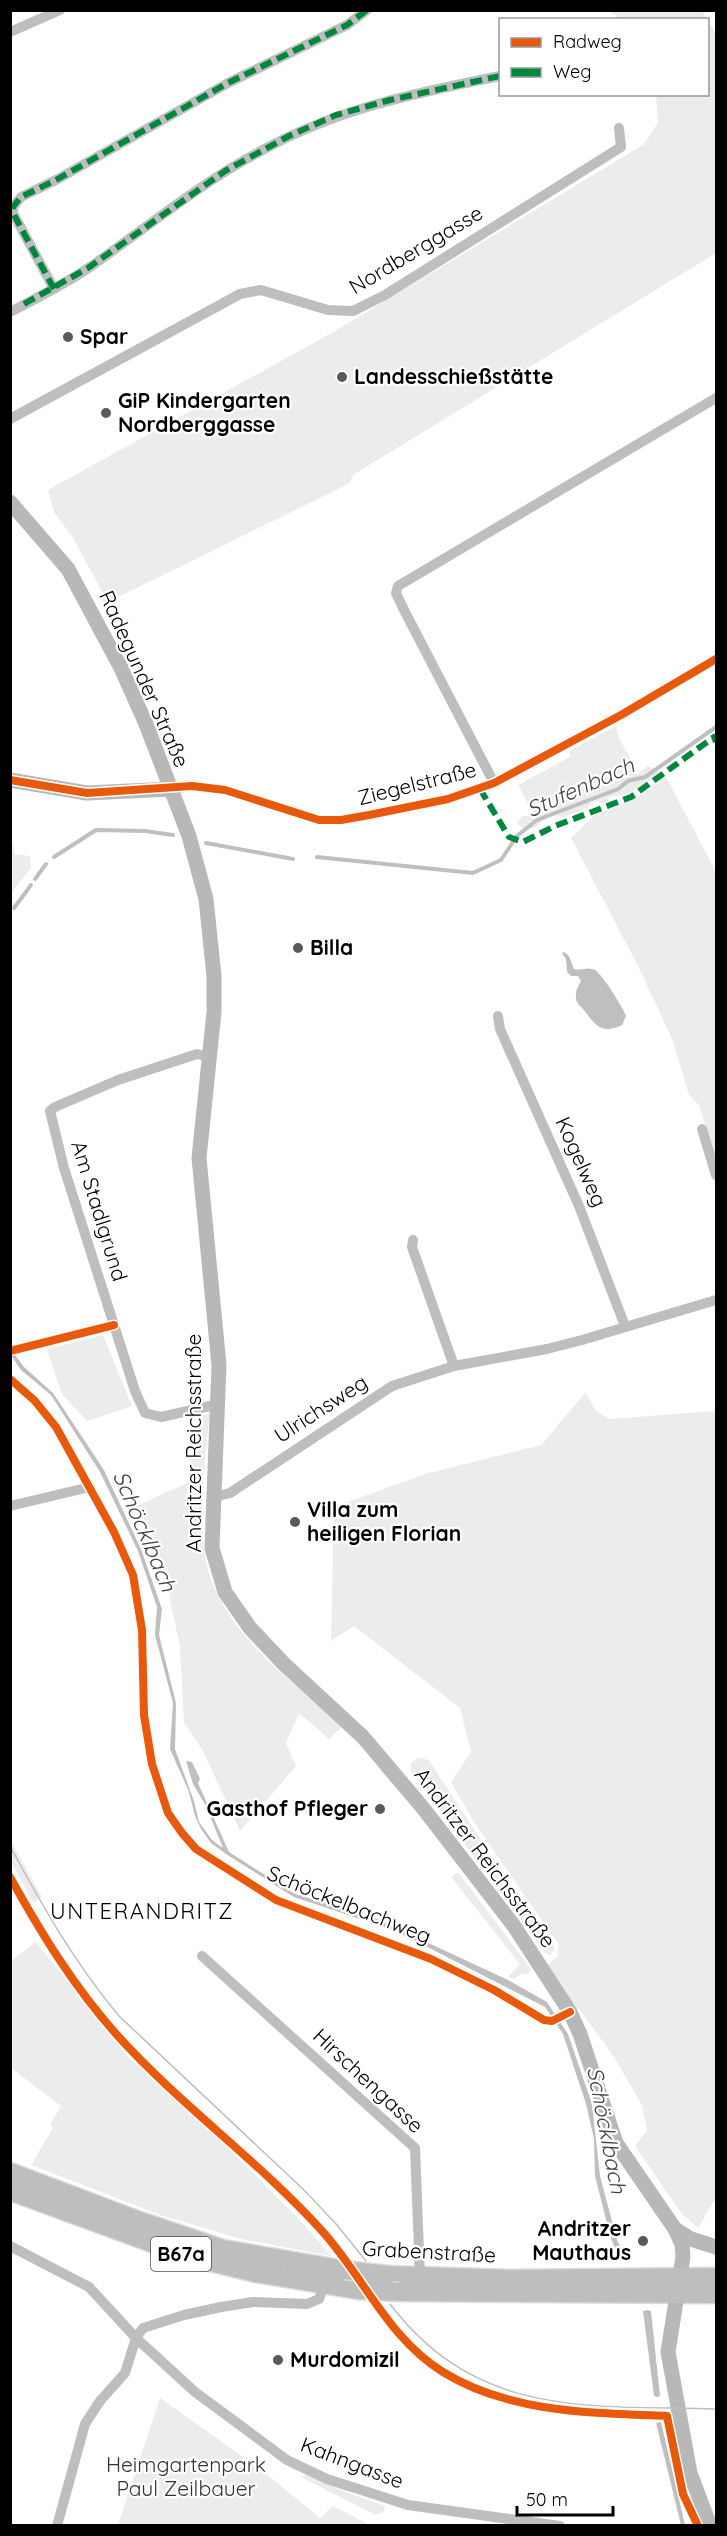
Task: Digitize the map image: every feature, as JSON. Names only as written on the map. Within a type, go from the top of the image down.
[{"type":"main road","name":"Radegunder Straße","points":[[10,502],[68,569],[80,589],[121,668],[171,789]]},
{"type":"main road","points":[[10,780],[87,793],[171,789]]},
{"type":"main road","name":"Andritzer Reichsstraße","points":[[171,789],[189,837],[206,899],[214,976],[214,1012],[199,1167],[217,1334],[219,1404],[212,1548],[225,1592],[236,1610],[284,1664],[363,1737],[514,1926],[561,2017],[589,2064],[616,2143],[675,2229]]},
{"type":"main road","name":"Grabenstraße","points":[[10,2172],[136,2220],[223,2249],[387,2275],[677,2285],[717,2294]]},
{"type":"main road","name":"Grabenstraße","points":[[10,2191],[190,2257],[256,2273],[359,2290],[399,2292],[677,2285],[717,2277]]},
{"type":"main road","points":[[675,2229],[691,2239],[717,2247]]},
{"type":"main road","points":[[675,2229],[682,2244],[683,2257],[677,2285],[669,2352],[670,2367],[690,2473],[710,2526]]},
{"type":"street","points":[[10,32],[60,10]]},
{"type":"street","points":[[54,289],[13,213],[13,207],[21,197],[56,180],[228,83],[347,25],[367,10]]},
{"type":"street","points":[[10,312],[88,268],[220,175],[289,136],[336,115],[390,100],[499,76]]},
{"type":"street","name":"Nordberggasse","points":[[10,419],[240,294],[261,290],[328,310],[353,311],[621,147],[619,128]]},
{"type":"street","name":"Ziegelstraße","points":[[494,783],[404,610],[396,593],[398,586],[717,398]]},
{"type":"street","name":"Ziegelstraße","points":[[171,789],[192,786],[225,790],[319,820],[341,820],[448,799],[494,783],[621,715],[717,659]]},
{"type":"street","name":"Kogelweg","points":[[498,1016],[500,1029],[579,1206],[626,1326]]},
{"type":"street","name":"Am Stadlgrund","points":[[210,1057],[197,1054],[118,1080],[50,1111],[80,1221],[135,1391],[145,1413],[161,1417],[219,1404]]},
{"type":"street","points":[[702,1129],[717,1175]]},
{"type":"street","points":[[413,1240],[412,1247],[454,1366]]},
{"type":"street","name":"Ulrichsweg","points":[[215,1497],[230,1493],[392,1386],[454,1366],[547,1349],[717,1300]]},
{"type":"street","name":"Schöckelbachweg","points":[[10,1379],[34,1400],[57,1427],[114,1532],[133,1575],[142,1630],[144,1715],[152,1764],[168,1813],[196,1849],[276,1900],[432,1959],[494,1990],[541,2018],[561,2017]]},
{"type":"street","points":[[10,1506],[90,1487]]},
{"type":"street","name":"Hirschengasse","points":[[202,1956],[415,2148],[420,2277]]},
{"type":"street","name":"Kahngasse","points":[[10,2246],[88,2287],[136,2338],[195,2392],[287,2460],[327,2479],[408,2505],[560,2526]]},
{"type":"street","points":[[57,2526],[86,2424],[100,2402],[124,2373],[136,2338],[143,2328],[184,2315],[253,2302],[306,2304],[319,2299],[324,2285]]},
{"type":"green space","points":[[609,11],[702,11],[706,18],[620,18]]},
{"type":"green space","name":"Landesschießstätte","points":[[709,22],[716,33],[716,253],[353,475],[350,483],[104,604],[100,598],[104,595],[73,538],[54,512],[48,490],[337,330],[643,145],[658,123],[656,96],[709,96]]},
{"type":"green space","points":[[616,726],[619,738],[636,769],[635,775],[648,766],[661,772],[628,793],[609,797],[608,801],[601,804],[598,801],[592,802],[589,807],[564,817],[552,816],[535,828],[523,828],[517,823],[523,816],[535,816],[518,785],[570,757],[569,751]]},
{"type":"green space","points":[[666,777],[716,872],[716,1158],[699,1105],[689,1095],[673,1041],[638,966],[571,838],[595,815],[630,801]]},
{"type":"green space","points":[[11,845],[13,845],[14,854],[30,856],[31,868],[11,893]]},
{"type":"green space","points":[[103,1335],[132,1406],[87,1421],[62,1394],[47,1349]]},
{"type":"green space","points":[[586,1392],[596,1411],[609,1419],[716,1411],[716,2201],[698,2228],[682,2214],[635,2146],[647,2131],[642,2105],[614,2057],[582,2013],[543,1969],[557,1957],[559,1945],[474,1822],[451,1782],[471,1752],[460,1708],[354,1626],[331,1641],[334,1507],[425,1474],[541,1445]]},
{"type":"green space","points":[[210,1413],[202,1515],[204,1550],[210,1577],[222,1603],[257,1649],[343,1726],[329,1739],[299,1713],[286,1743],[296,1766],[240,1831],[203,1751],[184,1722],[180,1647],[163,1566],[134,1507],[187,1483],[197,1417]]},
{"type":"green space","points":[[418,1758],[429,1760],[495,1862],[554,1945],[554,1951],[550,1955],[545,1953],[411,1771],[411,1763]]},
{"type":"green space","points":[[11,1841],[42,1897],[33,1903],[11,1862]]},
{"type":"green space","points":[[458,1872],[531,1969],[528,1974],[521,1974],[514,1979],[508,1977],[520,1964],[451,1877]]},
{"type":"green space","points":[[36,1942],[128,2057],[228,2148],[299,2219],[331,2256],[241,2239],[163,2216],[31,2165],[53,2128],[50,2125],[61,2106],[11,2068],[11,1961]]},
{"type":"green space","name":"Heimgartenpark Paul Zeilbauer","points":[[160,2398],[264,2472],[320,2518],[333,2506],[370,2525],[118,2525]]},
{"type":"green space","points":[[307,2475],[385,2506],[384,2512],[375,2515],[301,2477]]},
{"type":"shaded area","points":[[562,953],[569,956],[574,969],[593,969],[601,976],[626,1016],[622,1025],[604,1029],[592,1020],[579,1005],[576,992],[581,981],[578,976],[571,976],[567,972],[566,959]]},
{"type":"shaded area","points":[[10,1348],[24,1367],[53,1393],[104,1470],[141,1549],[162,1609],[159,1635],[176,1703],[175,1749],[194,1801],[199,1822],[212,1840],[223,1848],[206,1806],[193,1784],[186,1761],[192,1762],[200,1779],[198,1783],[229,1852],[295,1894],[377,1919],[508,1980],[547,2002],[568,2034],[592,2104],[600,2176],[617,2240],[626,2259],[621,2261],[611,2239],[595,2176],[594,2139],[586,2104],[563,2034],[545,2007],[396,1931],[294,1897],[226,1854],[211,1843],[201,1829],[189,1792],[170,1749],[173,1703],[155,1635],[157,1607],[138,1551],[100,1472],[51,1395],[21,1370],[11,1355]]},
{"type":"shaded area","points":[[643,2311],[651,2311],[660,2396],[657,2397],[654,2396]]},
{"type":"shaded area","points":[[661,2422],[685,2525],[681,2525],[656,2423]]},
{"type":"waterway","name":"Stufenbach","points":[[317,857],[473,873],[501,860],[517,836],[537,820],[618,789],[628,781],[645,777],[716,727]]},
{"type":"waterway","name":"Stufenbach","points":[[54,857],[96,830],[145,831],[173,835]]},
{"type":"waterway","name":"Stufenbach","points":[[206,843],[293,859]]},
{"type":"waterway","name":"Stufenbach","points":[[35,879],[46,864]]},
{"type":"waterway","name":"Stufenbach","points":[[14,908],[31,885]]},
{"type":"tram line","points":[[10,1846],[60,1934],[119,2016],[305,2191],[366,2261]]},
{"type":"tram line","points":[[390,2304],[424,2341],[460,2368],[498,2387],[538,2398],[579,2404],[716,2409]]},
{"type":"marked path","points":[[54,289],[13,213],[13,207],[21,197],[56,180],[228,83],[347,25],[367,10]]},
{"type":"marked path","points":[[24,304],[88,268],[225,171],[289,136],[336,115],[390,100],[499,76]]},
{"type":"marked path","points":[[480,789],[509,837],[523,842],[555,826],[631,797],[714,737],[716,742]]},
{"type":"cycle path","points":[[10,780],[87,793],[192,786],[225,790],[319,820],[341,820],[448,799],[494,783],[621,715],[716,659]]},
{"type":"cycle path","points":[[10,1351],[114,1325]]},
{"type":"cycle path","points":[[10,1379],[34,1400],[56,1427],[114,1532],[133,1575],[142,1630],[144,1715],[152,1764],[168,1813],[196,1849],[276,1900],[431,1959],[494,1990],[544,2020],[552,2021],[570,2012]]},
{"type":"cycle path","points":[[10,1877],[59,1959],[101,2017],[141,2061],[273,2181],[323,2232],[407,2343],[443,2372],[469,2386],[495,2396],[581,2412],[667,2416],[683,2494],[698,2526]]},
{"type":"place","name":"Spar","points":[[68,337]]},
{"type":"place","name":"Landesschießstätte","points":[[342,377]]},
{"type":"place","name":"GiP Kindergarten Nordberggasse","points":[[106,413]]},
{"type":"place","name":"Billa","points":[[298,948]]},
{"type":"place","name":"Villa zum heiligen Florian","points":[[295,1522]]},
{"type":"place","name":"Gasthof Pfleger","points":[[380,1809]]},
{"type":"place","name":"Andritzer Mauthaus","points":[[643,2241]]},
{"type":"place","name":"Murdomizil","points":[[278,2360]]},
{"type":"district","name":"UNTERANDRITZ","points":[[142,1911]]},
{"type":"water label","name":"Schöcklbach","points":[[145,1531]]},
{"type":"water label","name":"Schöcklbach","points":[[607,2130]]}]
